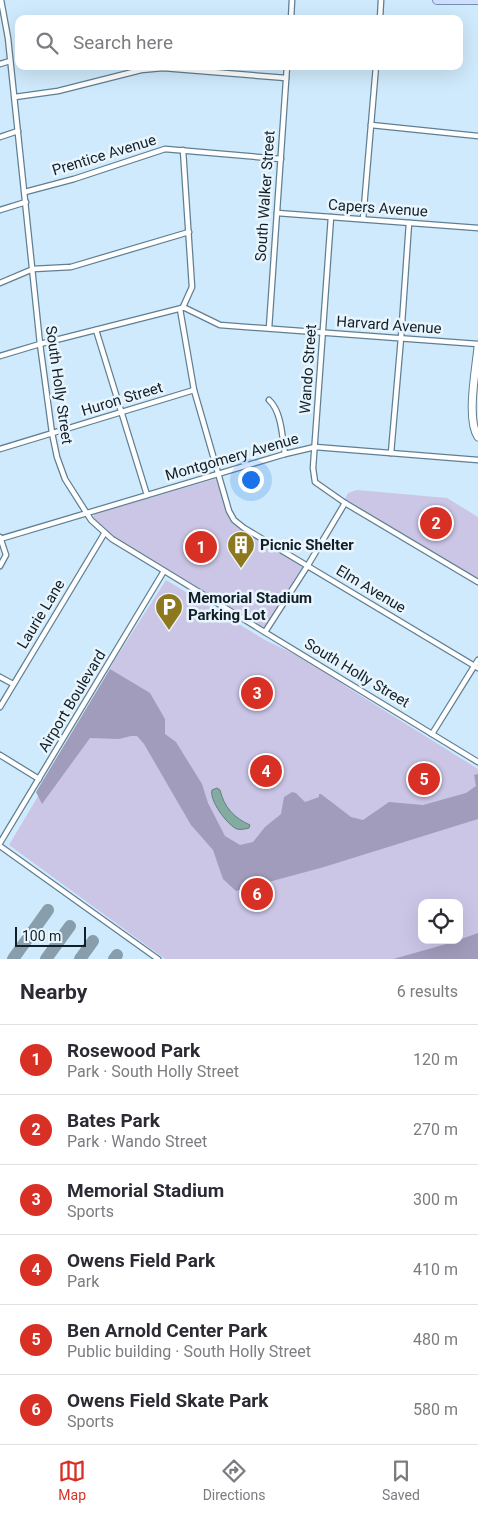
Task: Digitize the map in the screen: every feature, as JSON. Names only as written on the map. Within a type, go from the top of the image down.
[{"type":"main road","points":[[437,0],[478,0]]},
{"type":"street","name":"South Holly Street","points":[[1,0],[15,97],[40,344],[52,433],[57,457],[65,479],[86,513],[104,534],[478,762]]},
{"type":"street","points":[[291,15],[292,0]]},
{"type":"street","points":[[380,0],[380,15]]},
{"type":"street","points":[[0,64],[10,61]]},
{"type":"street","points":[[15,97],[58,91],[140,70]]},
{"type":"street","points":[[188,70],[286,78]]},
{"type":"street","name":"South Walker Street","points":[[269,328],[287,70]]},
{"type":"street","points":[[363,219],[376,70]]},
{"type":"street","points":[[371,125],[478,136]]},
{"type":"street","points":[[0,137],[18,132]]},
{"type":"street","name":"Prentice Avenue","points":[[25,192],[74,179],[165,149],[281,159]]},
{"type":"street","points":[[0,356],[181,308],[192,287],[183,150]]},
{"type":"street","points":[[0,210],[26,202]]},
{"type":"street","name":"Capers Avenue","points":[[277,213],[478,228]]},
{"type":"street","name":"Wando Street","points":[[331,217],[314,447],[313,468],[315,482],[345,503],[478,582]]},
{"type":"street","points":[[391,454],[409,223]]},
{"type":"street","points":[[0,283],[33,269],[71,267],[189,232]]},
{"type":"street","name":"Harvard Avenue","points":[[181,308],[220,324],[478,345]]},
{"type":"street","name":"Elm Avenue","points":[[181,308],[194,390],[229,511],[235,520],[244,528],[476,667]]},
{"type":"street","points":[[96,330],[147,495]]},
{"type":"street","points":[[477,433],[472,419],[478,345]]},
{"type":"street","name":"Huron Street","points":[[0,448],[194,390]]},
{"type":"street","points":[[268,400],[274,405],[277,412],[285,454]]},
{"type":"street","name":"Montgomery Avenue","points":[[0,538],[314,447],[478,460]]},
{"type":"street","points":[[265,632],[345,503]]},
{"type":"street","name":"Laurie Lane","points":[[0,707],[104,534]]},
{"type":"street","points":[[0,538],[6,555],[0,566]]},
{"type":"street","name":"Airport Boulevard","points":[[0,844],[164,571]]},
{"type":"street","points":[[432,734],[476,667],[478,660]]},
{"type":"street","points":[[0,677],[13,684]]},
{"type":"street","points":[[0,755],[39,779]]},
{"type":"street","points":[[0,844],[158,959]]},
{"type":"shaded area","points":[[215,479],[218,481],[231,522],[302,567],[267,624],[263,627],[120,541],[100,527],[93,517],[95,514]]},
{"type":"shaded area","points":[[357,490],[447,498],[478,517],[478,581],[345,499],[348,493]]},
{"type":"shaded area","points":[[166,580],[265,640],[311,662],[350,689],[478,769],[478,959],[165,959],[9,845],[85,717],[114,661]]},
{"type":"shaded area","points":[[110,669],[150,693],[165,719],[165,734],[176,742],[202,784],[208,803],[225,836],[240,845],[253,842],[265,827],[281,814],[284,797],[292,792],[296,793],[305,802],[319,797],[319,794],[321,794],[351,817],[363,820],[389,802],[423,805],[466,793],[476,786],[474,775],[478,774],[478,819],[324,867],[236,891],[223,879],[213,850],[191,825],[144,744],[137,736],[119,739],[90,738],[42,804],[36,792]]},
{"type":"shaded area","points":[[217,788],[220,790],[224,802],[230,811],[250,825],[249,828],[237,829],[224,818],[213,800],[212,790]]},
{"type":"shaded area","points":[[478,933],[478,959],[393,959],[446,944],[463,944],[463,938]]},
{"type":"taxiway","points":[[13,959],[48,910]]},
{"type":"taxiway","points":[[46,959],[70,926]]},
{"type":"taxiway","points":[[80,959],[93,941]]},
{"type":"taxiway","points":[[114,959],[117,955]]},
{"type":"place","name":"Bates Park","points":[[436,523]]},
{"type":"place","name":"Rosewood Park","points":[[201,547]]},
{"type":"place","name":"Picnic Shelter","points":[[241,569]]},
{"type":"place","name":"Memorial Stadium Parking Lot","points":[[169,631]]},
{"type":"place","name":"Memorial Stadium","points":[[257,693]]},
{"type":"place","name":"Owens Field Park","points":[[266,771]]},
{"type":"place","name":"Ben Arnold Center Park","points":[[424,779]]},
{"type":"place","name":"Owens Field Skate Park","points":[[257,894]]}]
